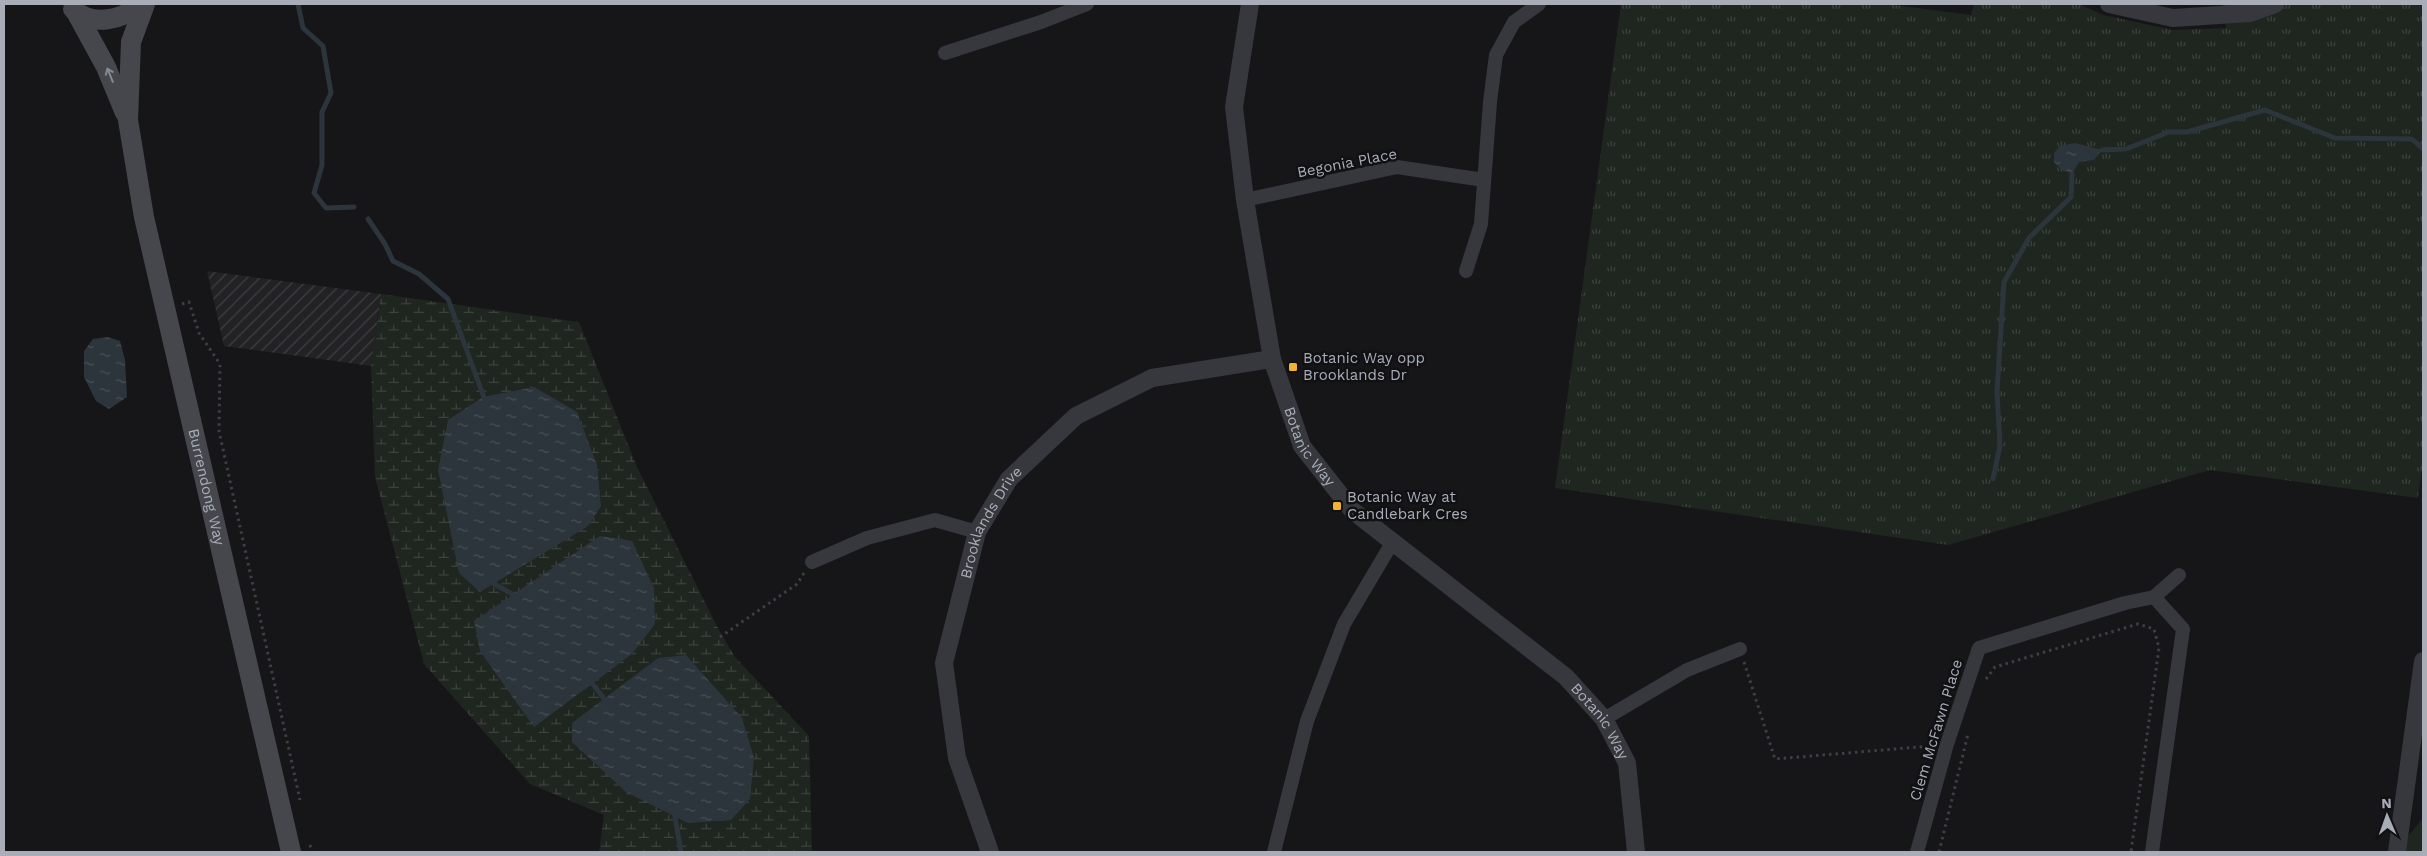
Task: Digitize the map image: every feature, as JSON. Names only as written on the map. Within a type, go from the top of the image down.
[{"type":"main road","points":[[72,8],[98,20],[112,20],[131,13],[141,4]]},
{"type":"main road","name":"Burrendong Way","points":[[145,4],[131,42],[128,120],[144,217],[291,852]]},
{"type":"main road","name":"Burrendong Way","points":[[72,8],[106,67],[128,120]]},
{"type":"street","points":[[945,53],[1041,22],[1087,4]]},
{"type":"street","name":"Botanic Way","points":[[1250,4],[1234,108],[1245,200],[1272,359],[1302,446],[1352,511],[1566,677],[1604,719],[1627,763],[1636,852]]},
{"type":"street","points":[[1466,271],[1481,224],[1490,102],[1496,55],[1514,22],[1539,4]]},
{"type":"street","points":[[2109,4],[2173,18],[2250,14],[2275,4]]},
{"type":"street","name":"Begonia Place","points":[[1245,200],[1397,167],[1484,180]]},
{"type":"street","name":"Brooklands Drive","points":[[990,852],[957,758],[944,663],[977,532],[1009,479],[1076,416],[1152,378],[1272,359]]},
{"type":"street","points":[[812,562],[867,538],[935,520],[977,532]]},
{"type":"street","points":[[1274,852],[1308,721],[1341,633],[1392,543]]},
{"type":"street","points":[[2152,852],[2184,629],[2154,597],[2179,575]]},
{"type":"street","name":"Clem McFawn Place","points":[[1917,852],[1947,744],[1979,648],[2124,603],[2154,597]]},
{"type":"street","points":[[1604,719],[1687,670],[1740,649]]},
{"type":"street","points":[[2397,852],[2423,661]]},
{"type":"path","points":[[165,308],[189,302],[199,333],[220,364],[219,431],[301,803]]},
{"type":"path","points":[[720,637],[797,584]]},
{"type":"path","points":[[1981,685],[1995,667],[2138,624],[2154,629],[2159,648],[2131,852]]},
{"type":"path","points":[[1740,649],[1775,759],[1914,748]]},
{"type":"path","points":[[1939,852],[1969,732]]},
{"type":"path","points":[[309,839],[312,852]]},
{"type":"shaded area","points":[[207,271],[381,294],[371,366],[224,346]]},
{"type":"green space","points":[[1621,4],[1887,4],[1971,15],[1974,4],[2079,4],[2103,15],[2173,30],[2226,28],[2223,4],[2423,4],[2423,459],[2418,498],[2210,470],[1948,545],[1555,488]]},
{"type":"green space","points":[[381,294],[579,322],[637,467],[719,630],[735,657],[809,736],[812,852],[599,852],[604,815],[530,784],[424,664],[375,477],[371,366]]},
{"type":"green space","points":[[2423,818],[2423,852],[2395,852]]},
{"type":"water","points":[[2075,143],[2102,150],[2094,160],[2079,162],[2072,174],[2061,169],[2054,162],[2054,153],[2060,146]]},
{"type":"water","points":[[108,337],[120,341],[125,360],[127,397],[109,409],[96,401],[84,377],[84,351],[93,339]]},
{"type":"water","points":[[534,387],[577,412],[597,465],[601,506],[588,526],[480,592],[459,573],[438,470],[448,420],[483,397]]},
{"type":"water","points":[[600,536],[632,541],[654,588],[655,624],[632,654],[534,727],[480,651],[474,621]]},
{"type":"water","points":[[686,655],[742,718],[754,758],[750,799],[731,820],[688,823],[626,792],[572,742],[572,723],[658,658]]},
{"type":"waterway","points":[[298,4],[303,28],[323,46],[331,93],[322,112],[322,165],[314,193],[326,208],[354,207]]},
{"type":"waterway","points":[[2102,150],[2126,149],[2169,132],[2187,132],[2265,110],[2335,138],[2412,139],[2423,149]]},
{"type":"waterway","points":[[1993,479],[2000,446],[1997,392],[2004,282],[2029,238],[2071,197],[2072,174]]},
{"type":"waterway","points":[[368,219],[385,244],[393,261],[419,274],[448,299],[486,403]]},
{"type":"waterway","points":[[489,581],[519,598]]},
{"type":"waterway","points":[[590,680],[607,703]]},
{"type":"waterway","points":[[674,811],[681,852]]},
{"type":"place","name":"Botanic Way opp Brooklands Dr","points":[[1293,367]]},
{"type":"place","name":"Botanic Way at Candlebark Cres","points":[[1337,506]]}]
